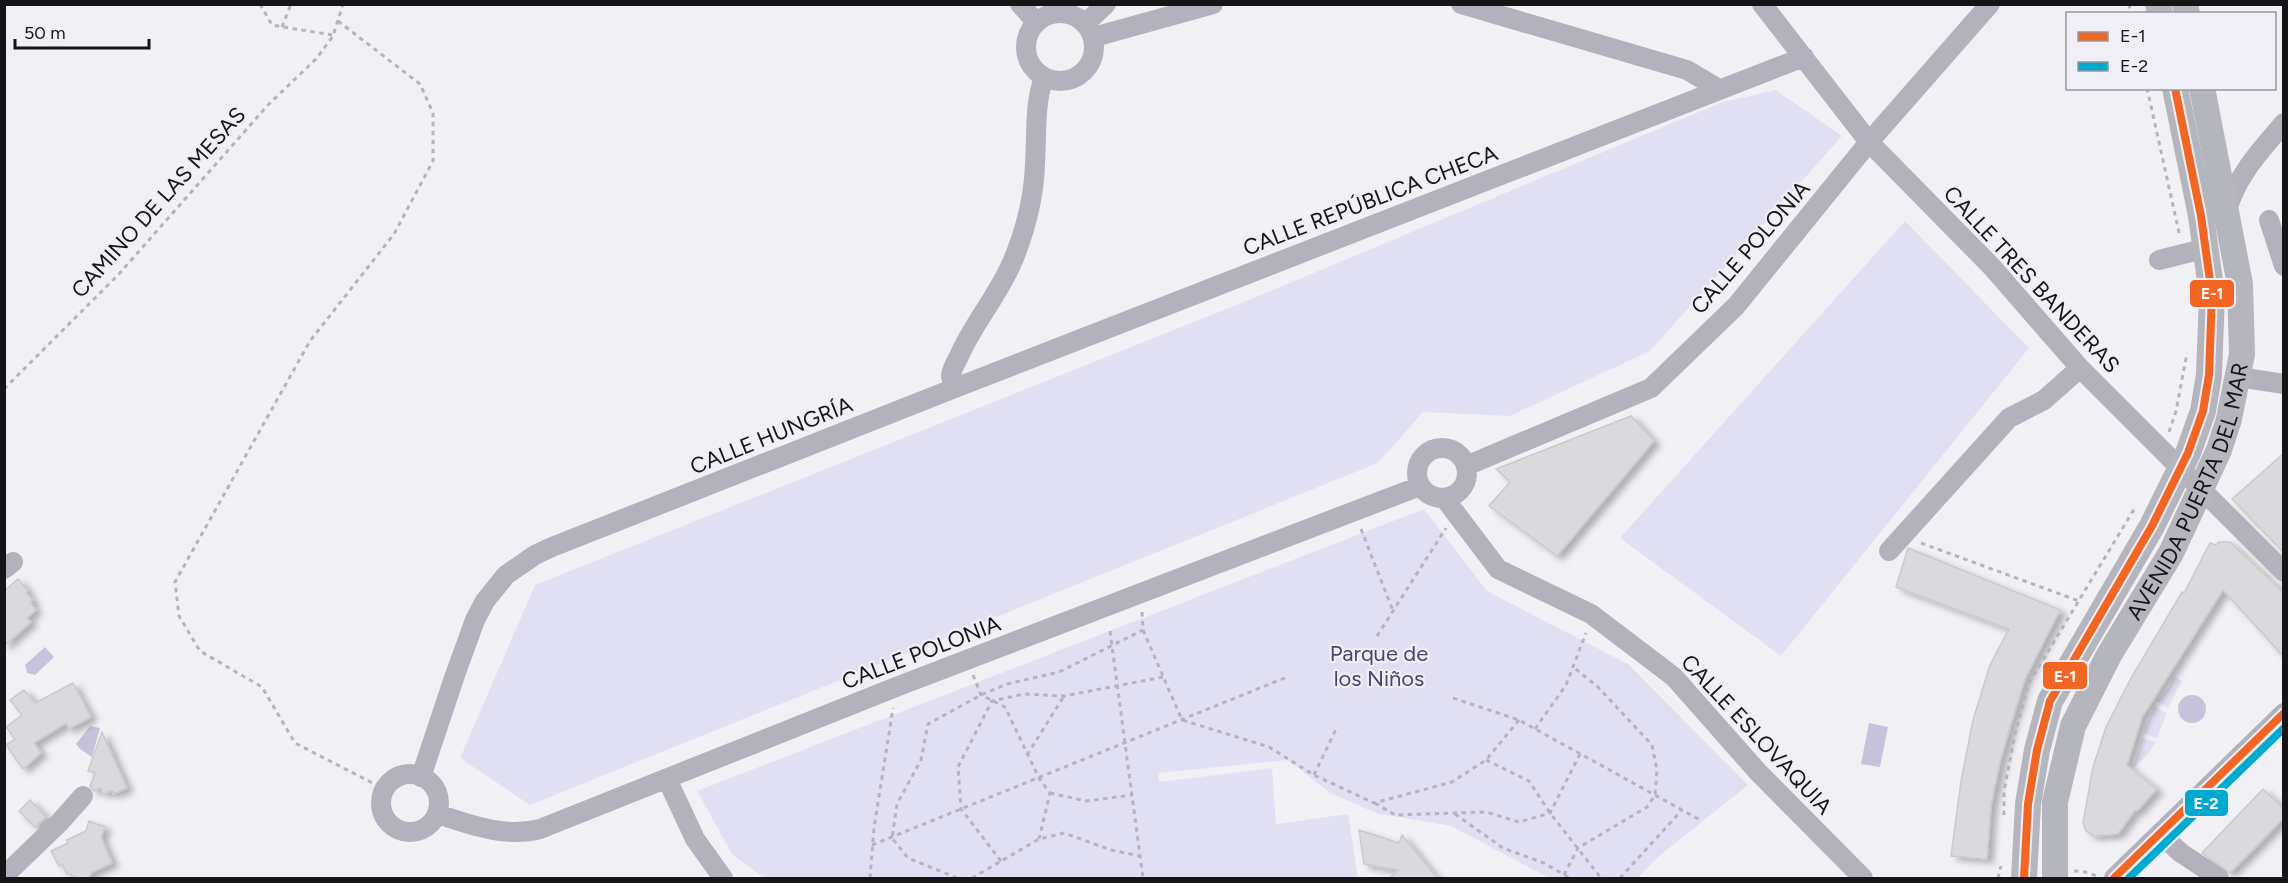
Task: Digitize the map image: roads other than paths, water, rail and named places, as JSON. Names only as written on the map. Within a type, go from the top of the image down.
[{"type":"main road","name":"AVENIDA PUERTA DEL MAR","points":[[2024,879],[2028,804],[2037,750],[2050,701],[2152,526],[2188,453],[2203,411],[2209,375],[2212,296],[2195,251],[2175,90]]},
{"type":"main road","name":"AVENIDA PUERTA DEL MAR","points":[[2055,879],[2055,802],[2073,726],[2109,655],[2171,553],[2219,450],[2229,419],[2238,377],[2242,354],[2240,284],[2202,90]]},
{"type":"street","points":[[1020,4],[1036,22]]},
{"type":"street","points":[[1090,30],[1106,4]]},
{"type":"street","points":[[1090,30],[1213,4]]},
{"type":"street","points":[[1461,4],[1687,70],[1719,89]]},
{"type":"street","name":"CALLE TRES BANDERAS","points":[[1762,4],[1869,142],[1992,267],[2080,368],[2283,572]]},
{"type":"street","name":"CALLE POLONIA","points":[[1466,466],[1651,388],[1736,306],[1869,142],[1990,4]]},
{"type":"street","points":[[1056,13],[1077,16],[1090,30],[1095,49],[1087,70],[1078,77],[1066,81],[1044,78],[1029,62],[1026,41],[1036,22],[1045,16],[1056,13]]},
{"type":"street","name":"CALLE REPÚBLICA CHECA","points":[[955,388],[1804,57]]},
{"type":"street","points":[[955,388],[951,381],[953,369],[967,339],[1005,279],[1026,225],[1034,183],[1037,113],[1040,88],[1044,78]]},
{"type":"street","points":[[2227,210],[2233,190],[2248,166],[2283,123]]},
{"type":"street","points":[[2215,154],[2229,167],[2248,166]]},
{"type":"street","points":[[2270,220],[2283,266]]},
{"type":"street","points":[[2159,260],[2195,251]]},
{"type":"street","points":[[1889,551],[2009,418],[2044,400],[2080,368]]},
{"type":"street","points":[[2238,377],[2283,384]]},
{"type":"street","name":"CALLE HUNGRÍA","points":[[421,777],[475,620],[495,587],[520,564],[552,547],[955,388]]},
{"type":"street","points":[[1448,449],[1456,452],[1466,466],[1467,473],[1463,487],[1449,505],[1430,496],[1420,486],[1417,478],[1419,462],[1431,450],[1448,449]]},
{"type":"street","name":"CALLE POLONIA","points":[[437,814],[496,832],[527,832],[896,687],[1420,486]]},
{"type":"street","name":"CALLE ESLOVAQUIA","points":[[1449,505],[1498,569],[1594,616],[1674,677],[1757,771],[1863,879]]},
{"type":"street","points":[[2114,879],[2283,713]]},
{"type":"street","points":[[412,774],[421,777],[429,782],[439,796],[437,814],[432,822],[414,831],[403,832],[394,828],[382,813],[381,800],[384,789],[399,776],[412,774]]},
{"type":"street","points":[[667,778],[695,839],[723,879]]},
{"type":"street","points":[[4,876],[60,822],[83,796]]},
{"type":"street","points":[[2161,835],[2181,853],[2219,879]]},
{"type":"park label","name":"Parque de los Niños","points":[[1379,666]]}]
